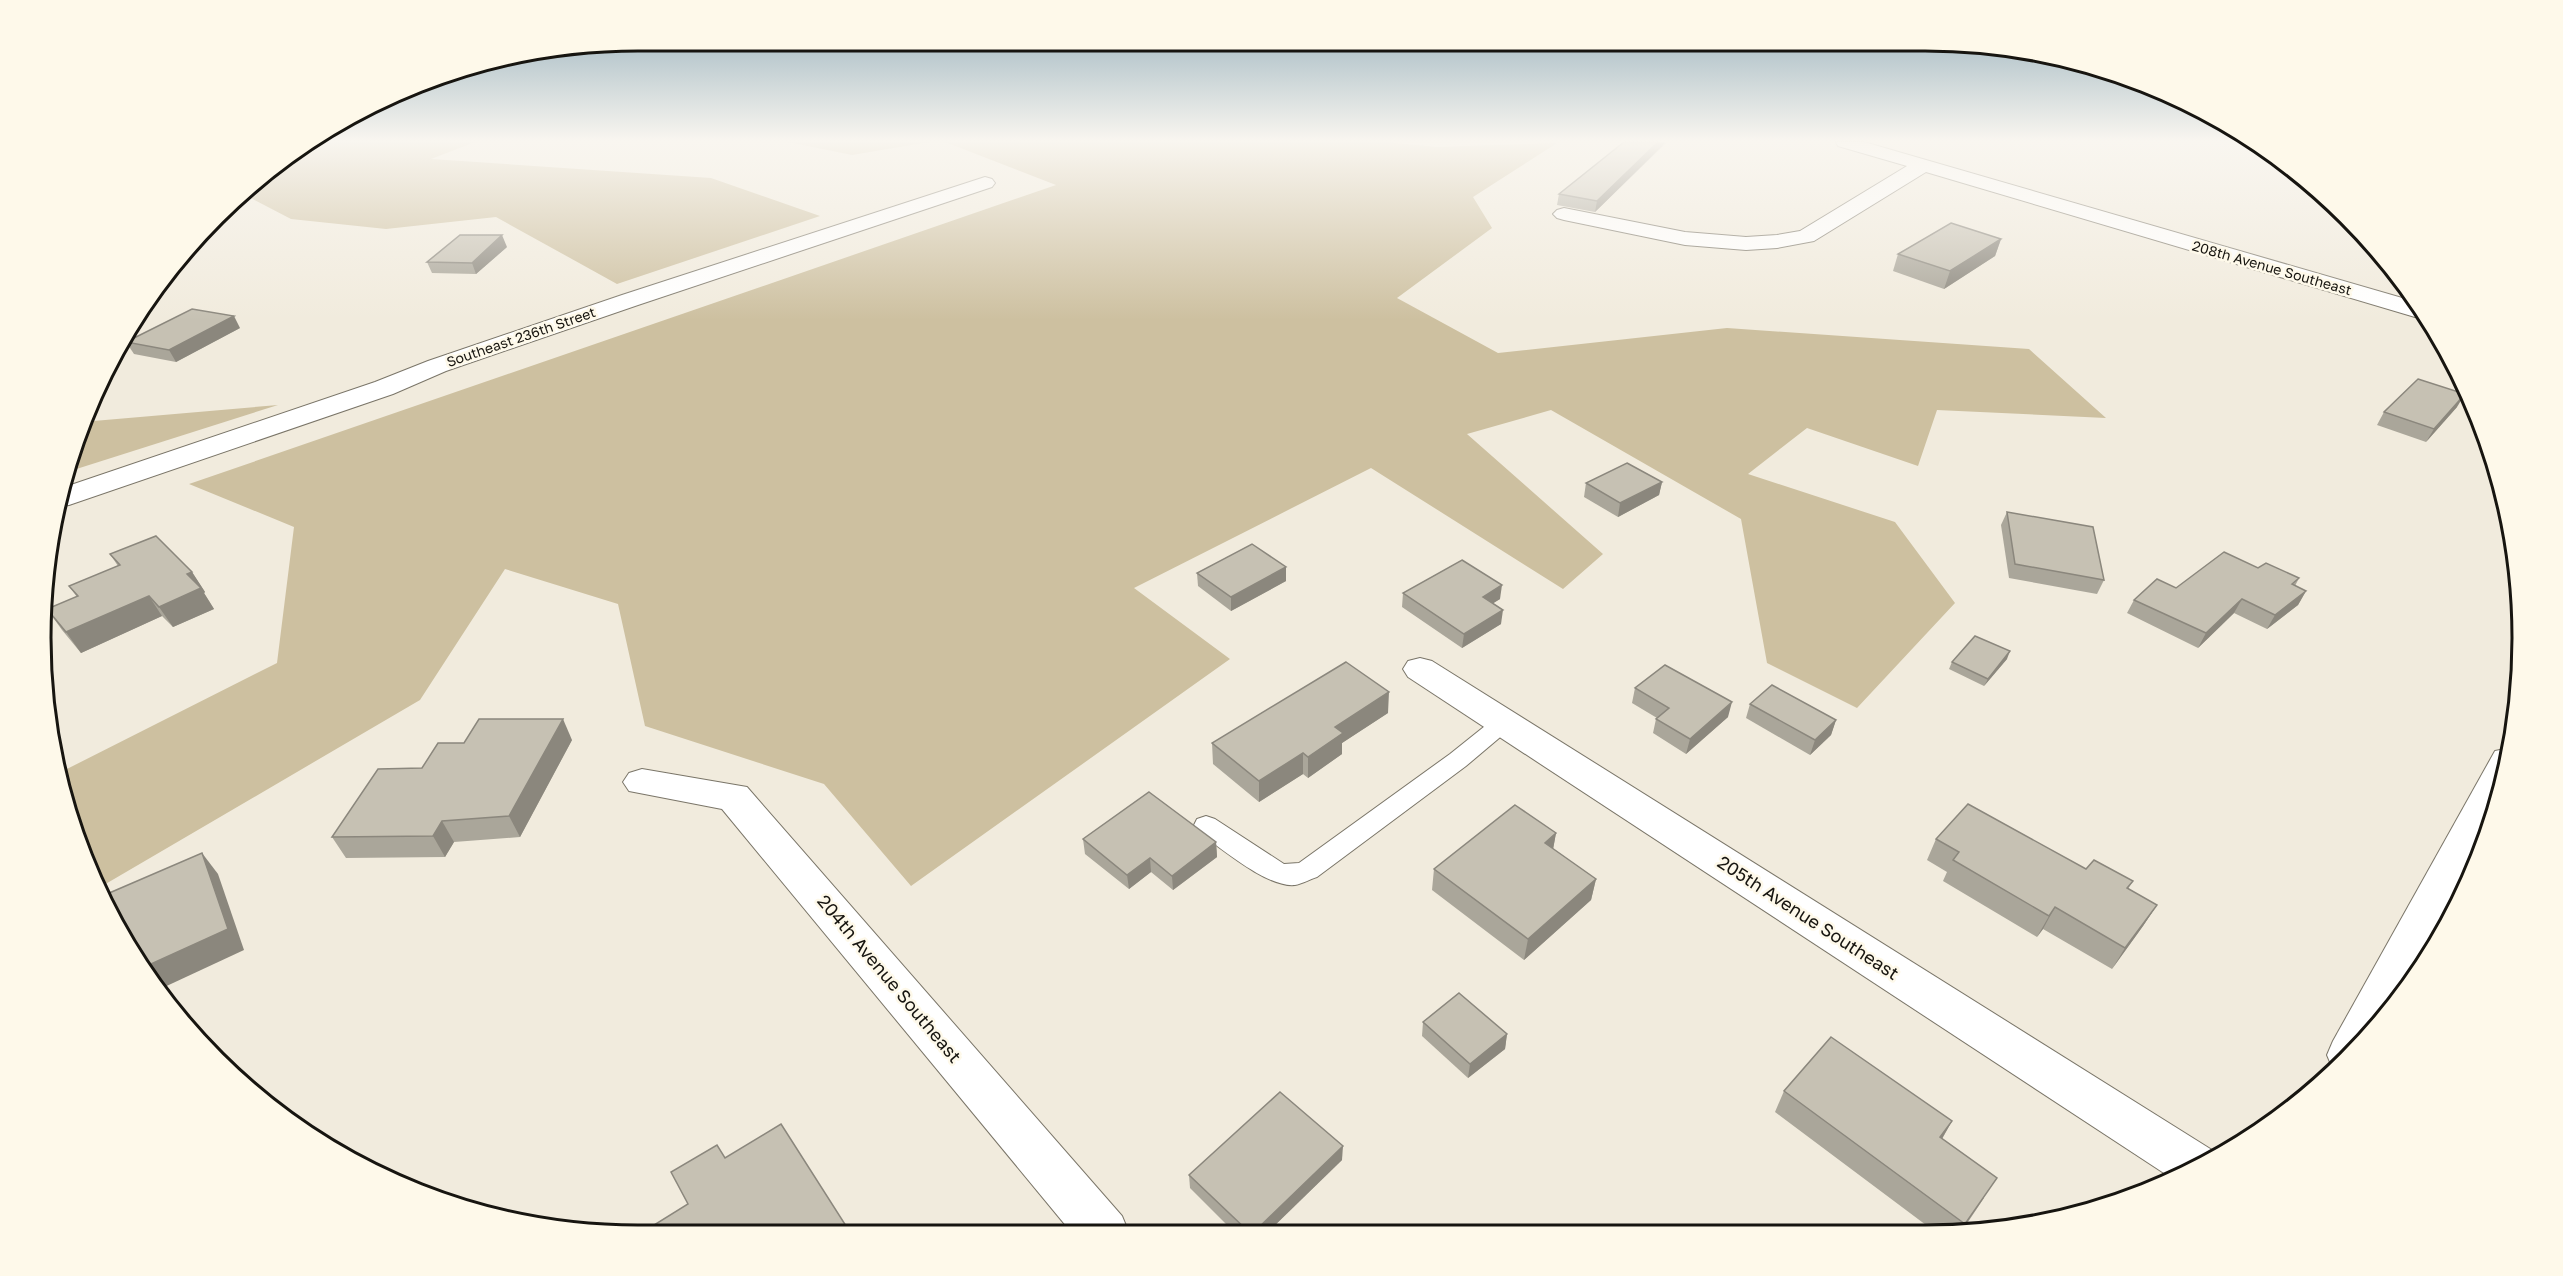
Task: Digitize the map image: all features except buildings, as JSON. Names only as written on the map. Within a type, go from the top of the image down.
[{"type":"street","name":"Southeast 236th Street","points":[[69,496],[384,388],[437,366],[929,202]]},
{"type":"street","points":[[1564,214],[1677,238],[1761,243],[1786,241],[1806,236],[1863,202]]},
{"type":"street","name":"208th Avenue Southeast","points":[[2044,202],[2410,308]]},
{"type":"street","name":"205th Avenue Southeast","points":[[1420,669],[2189,1162]]},
{"type":"street","name":"204th Avenue Southeast","points":[[642,782],[734,797],[1097,1225]]},
{"type":"street","points":[[2366,1025],[2484,815]]},
{"type":"lane","points":[[1206,825],[1278,873],[1294,875],[1318,863],[1458,760],[1503,723]]},
{"type":"shaded area","points":[[257,202],[779,202],[820,216],[617,284],[496,217],[386,229],[291,219]]},
{"type":"shaded area","points":[[1008,202],[1476,202],[1492,228],[1397,298],[1498,353],[1727,328],[2029,349],[2106,418],[1937,410],[1918,466],[1807,428],[1748,474],[1895,522],[1955,603],[1857,708],[1767,663],[1741,519],[1551,410],[1467,434],[1603,554],[1563,589],[1371,468],[1134,588],[1230,659],[911,886],[824,784],[645,726],[618,604],[505,569],[420,700],[106,884],[82,827],[66,769],[277,663],[294,527],[189,484]]},
{"type":"shaded area","points":[[278,405],[76,469],[93,421]]}]
